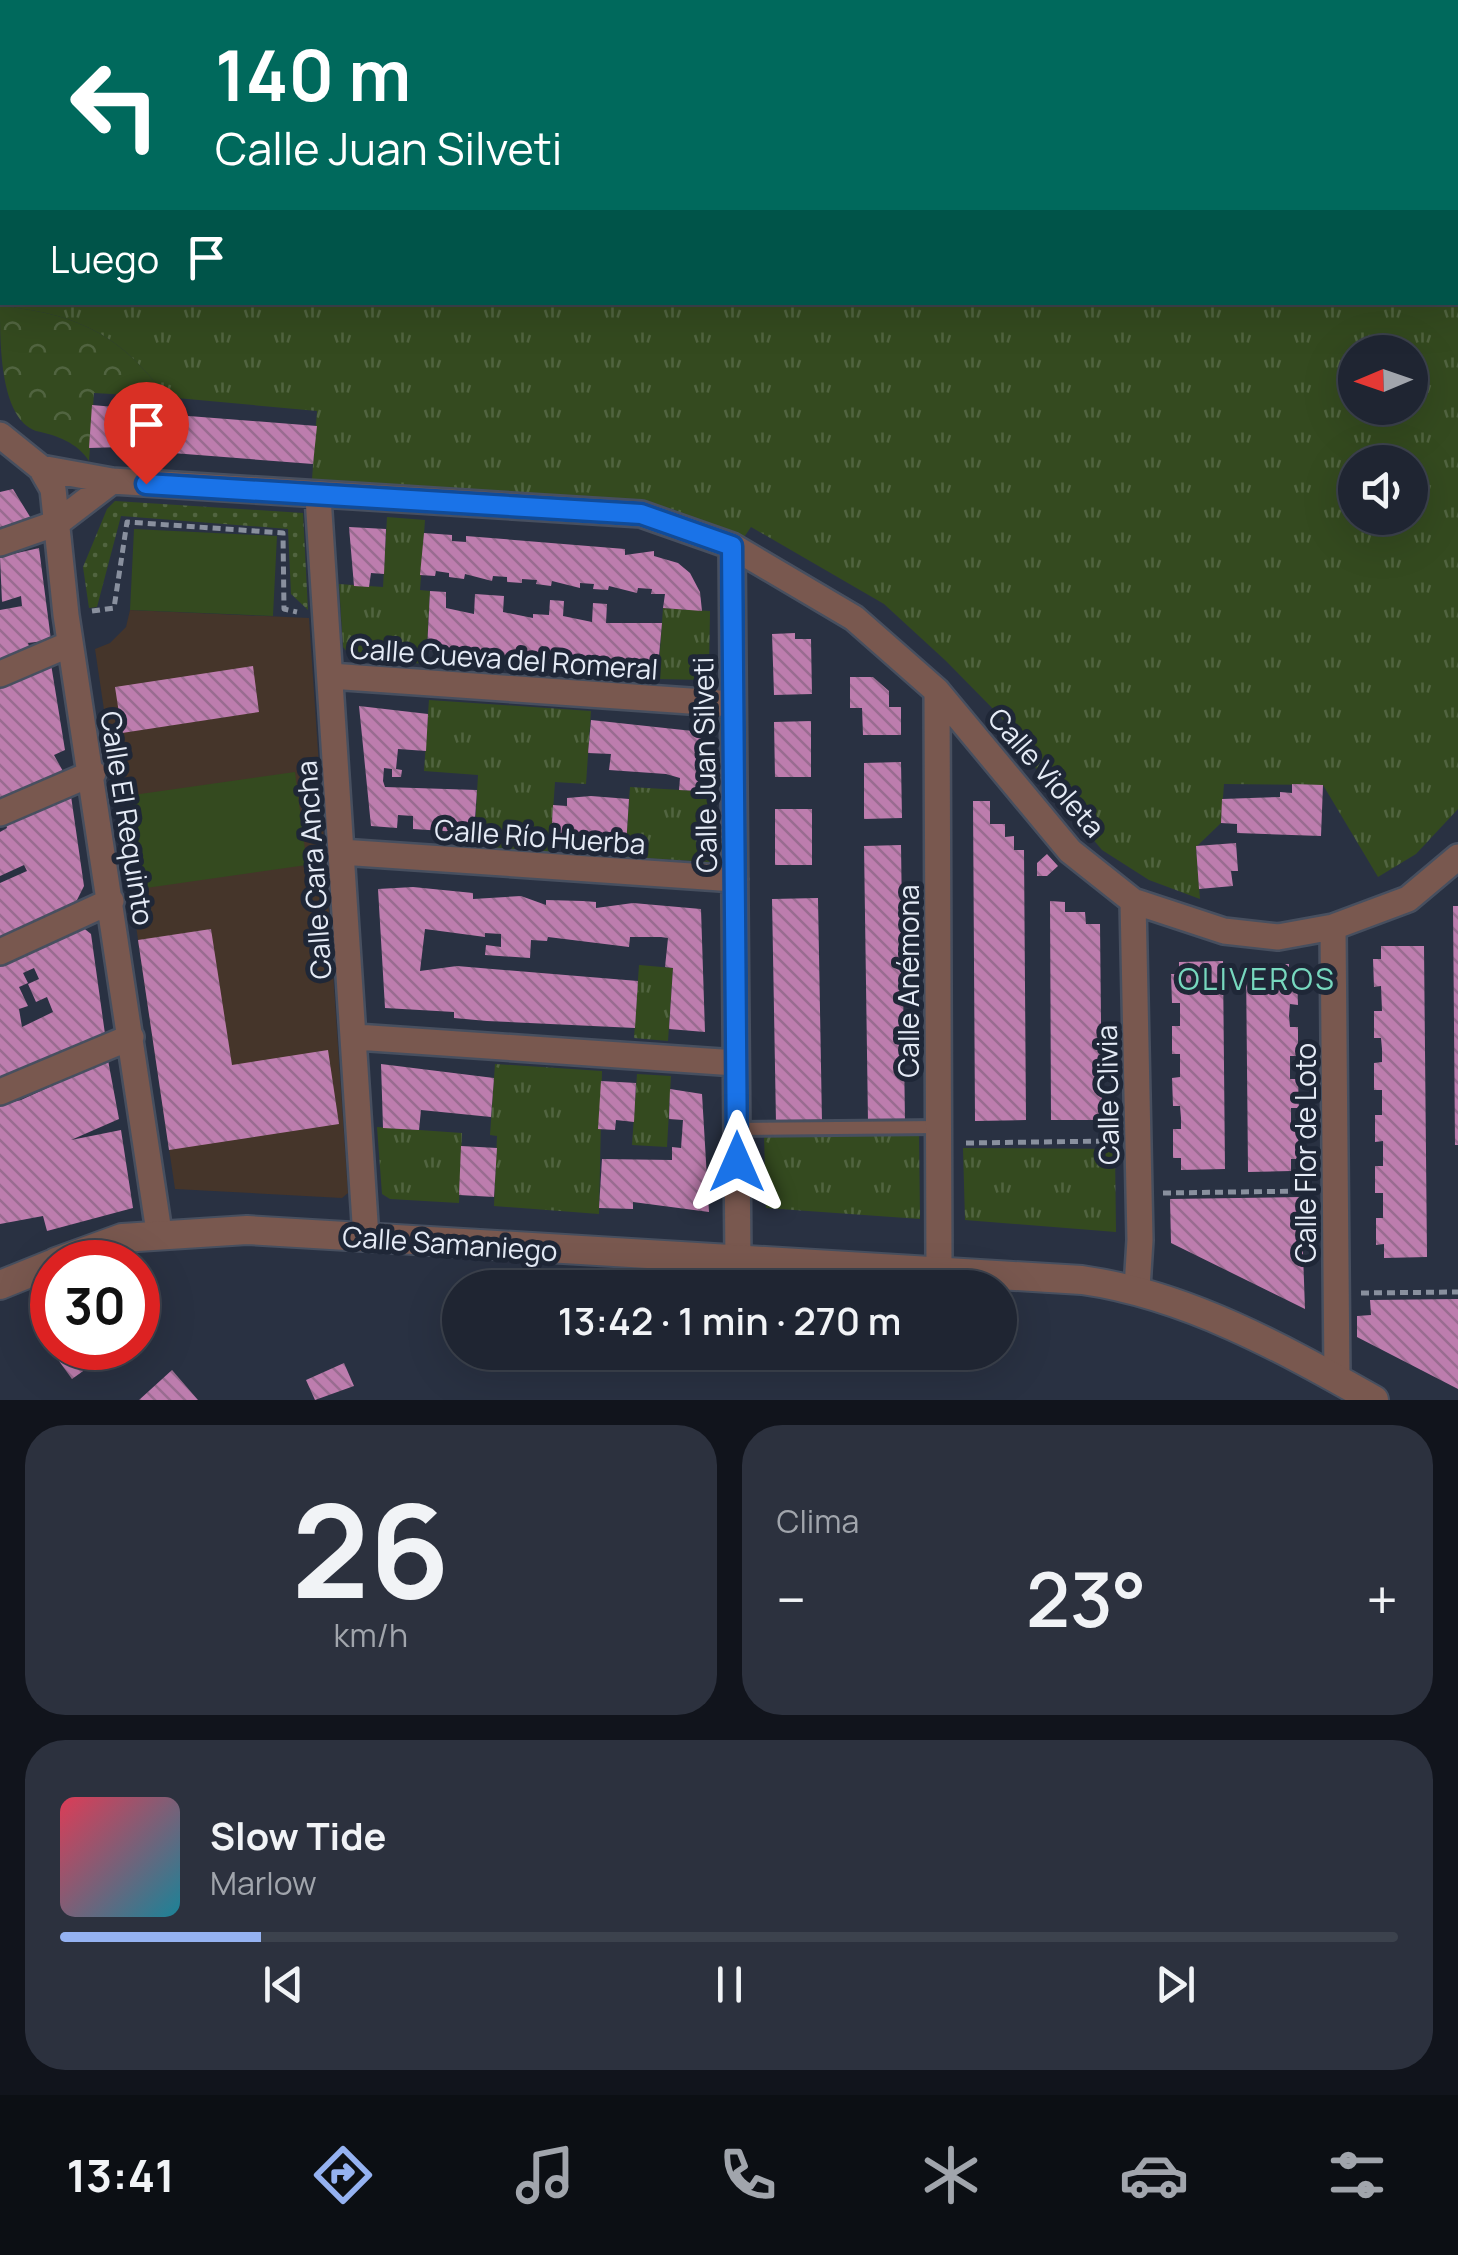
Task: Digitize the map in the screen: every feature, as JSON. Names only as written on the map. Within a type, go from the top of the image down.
[{"type":"street","points":[[0,435],[41,468],[112,481],[318,497],[641,514],[732,546]]},
{"type":"street","name":"Calle El Requinto","points":[[41,468],[54,489],[70,644],[93,772],[159,1232]]},
{"type":"street","points":[[0,543],[57,523],[112,481]]},
{"type":"street","name":"Calle Cara Ancha","points":[[318,497],[366,1238]]},
{"type":"street","name":"Calle Violeta","points":[[732,546],[854,618],[936,691],[1070,851],[1133,901],[1224,931],[1278,937],[1333,928],[1408,899],[1458,857]]},
{"type":"street","name":"Calle Juan Silveti","points":[[732,546],[738,1262]]},
{"type":"street","points":[[0,674],[70,644]]},
{"type":"street","name":"Calle Cueva del Romeral","points":[[330,676],[733,704]]},
{"type":"street","name":"Calle Anémona","points":[[936,691],[939,1270]]},
{"type":"street","points":[[0,813],[93,772]]},
{"type":"street","name":"Calle Río Huerba","points":[[341,852],[735,879]]},
{"type":"street","points":[[0,952],[111,901]]},
{"type":"street","name":"Calle Clivia","points":[[1133,901],[1140,1193],[1137,1288]]},
{"type":"street","name":"Calle Flor de Loto","points":[[1333,928],[1336,1379]]},
{"type":"street","points":[[0,1092],[131,1037]]},
{"type":"street","points":[[356,1038],[736,1063]]},
{"type":"street","name":"Calle Samaniego","points":[[117,1240],[159,1232],[247,1230],[738,1262],[939,1270]]},
{"type":"street","name":"Calle Samaniego","points":[[1,1280],[30,1271]]},
{"type":"street","name":"Calle Samaniego","points":[[1017,1277],[1137,1288],[1206,1314],[1374,1400]]},
{"type":"lane","points":[[736,1129],[938,1135]]},
{"type":"path","points":[[82,613],[114,608],[127,522],[283,533],[284,609],[290,610]]},
{"type":"path","points":[[938,1135],[1138,1140]]},
{"type":"path","points":[[1140,1193],[1336,1191]]},
{"type":"path","points":[[1336,1294],[1458,1292]]},
{"type":"shaded area","points":[[130,610],[309,618],[348,1193],[342,1198],[175,1189],[95,649],[110,643],[126,627]]},
{"type":"green space","points":[[0,305],[1458,305],[1458,809],[1416,854],[1378,877],[1323,785],[1224,784],[1221,823],[1196,847],[1200,899],[1149,880],[1102,850],[1048,786],[1000,716],[884,604],[751,527],[742,540],[672,509],[312,479],[317,411],[166,397],[114,343],[52,314]]},
{"type":"green space","points":[[0,306],[52,314],[95,331],[132,358],[166,397],[94,393],[89,461],[73,445],[24,423],[15,411],[4,378]]},
{"type":"green space","points":[[115,501],[303,513],[308,610],[291,594],[288,529],[121,516],[97,607],[89,608],[83,567],[107,509]]},
{"type":"green space","points":[[387,517],[425,520],[420,590],[430,591],[426,664],[352,658],[343,647],[339,584],[383,587]]},
{"type":"green space","points":[[134,529],[277,536],[273,616],[130,610]]},
{"type":"green space","points":[[663,608],[710,611],[709,671],[704,680],[658,679]]},
{"type":"green space","points":[[429,700],[591,711],[586,784],[555,782],[550,853],[474,846],[478,775],[424,771]]},
{"type":"green space","points":[[295,772],[307,865],[139,889],[126,796]]},
{"type":"green space","points":[[630,787],[715,792],[715,849],[709,862],[625,857]]},
{"type":"green space","points":[[639,965],[673,968],[668,1041],[634,1038]]},
{"type":"green space","points":[[495,1064],[602,1071],[599,1214],[494,1206],[497,1136],[490,1135]]},
{"type":"green space","points":[[637,1074],[671,1076],[667,1147],[632,1145]]},
{"type":"green space","points":[[377,1127],[462,1133],[459,1203],[390,1199],[382,1194]]},
{"type":"green space","points":[[919,1133],[920,1219],[766,1208],[764,1135]]},
{"type":"green space","points":[[963,1148],[1115,1149],[1116,1232],[965,1220]]},
{"type":"building","points":[[92,405],[126,408],[123,447],[89,448]]},
{"type":"building","points":[[137,412],[317,426],[313,464],[134,450]]},
{"type":"building","points":[[13,489],[32,520],[0,527],[0,492]]},
{"type":"building","points":[[349,527],[386,529],[384,574],[371,573],[369,587],[354,586]]},
{"type":"building","points":[[424,533],[452,535],[452,541],[466,542],[466,536],[625,549],[625,555],[654,551],[654,556],[678,563],[690,573],[700,592],[702,611],[663,608],[665,594],[651,594],[652,589],[638,588],[637,593],[609,586],[608,590],[593,589],[594,584],[580,583],[580,588],[552,581],[551,586],[536,584],[537,580],[507,582],[507,577],[493,576],[492,581],[465,574],[464,579],[436,571],[435,576],[420,575]]},
{"type":"building","points":[[39,548],[51,640],[28,643],[30,649],[0,659],[0,610],[22,606],[21,596],[2,602],[0,557]]},
{"type":"building","points":[[430,591],[446,592],[446,608],[474,614],[475,594],[504,596],[503,612],[533,618],[533,614],[549,615],[550,600],[564,601],[563,616],[592,622],[593,603],[607,604],[606,623],[662,623],[658,667],[427,650]]},
{"type":"building","points":[[795,633],[795,639],[811,639],[812,694],[774,695],[772,634]]},
{"type":"building","points":[[51,664],[65,750],[54,755],[64,773],[0,800],[0,686]]},
{"type":"building","points":[[253,666],[259,712],[122,733],[115,687]]},
{"type":"building","points":[[850,677],[873,677],[889,691],[889,707],[901,707],[901,735],[863,735],[862,708],[850,708]]},
{"type":"building","points":[[359,706],[428,714],[426,751],[398,749],[396,769],[402,770],[401,777],[392,777],[392,769],[384,768],[385,787],[477,790],[474,833],[413,829],[413,816],[398,815],[397,828],[371,826]]},
{"type":"building","points":[[591,720],[702,732],[699,791],[679,790],[680,778],[666,774],[609,770],[611,754],[588,753]]},
{"type":"building","points":[[811,721],[811,777],[775,777],[774,722]]},
{"type":"building","points":[[901,762],[902,818],[864,819],[864,763]]},
{"type":"building","points":[[1292,784],[1323,785],[1321,836],[1237,833],[1237,824],[1221,823],[1222,799],[1280,797],[1280,792],[1292,793]]},
{"type":"building","points":[[71,796],[84,886],[75,904],[0,938],[0,883],[27,871],[24,865],[0,876],[0,832],[7,828],[6,824]]},
{"type":"building","points":[[567,798],[629,799],[626,846],[588,843],[588,838],[551,840],[553,805],[567,806]]},
{"type":"building","points":[[973,801],[990,801],[990,824],[1005,824],[1005,837],[1014,836],[1014,850],[1024,850],[1026,1120],[975,1121]]},
{"type":"building","points":[[775,809],[812,809],[812,865],[775,865]]},
{"type":"building","points":[[1236,843],[1238,871],[1231,871],[1233,886],[1199,889],[1196,846]]},
{"type":"building","points":[[901,845],[905,1121],[868,1122],[864,846]]},
{"type":"building","points":[[1047,854],[1058,866],[1047,876],[1037,876],[1037,863]]},
{"type":"building","points":[[413,887],[473,893],[473,899],[521,896],[546,905],[546,900],[596,902],[596,908],[633,903],[701,909],[705,1032],[669,1029],[673,968],[665,967],[668,938],[661,937],[630,937],[629,947],[548,937],[547,941],[531,940],[530,958],[485,955],[486,945],[501,947],[501,934],[485,933],[485,937],[425,929],[420,971],[457,966],[638,981],[635,1028],[487,1021],[454,1018],[454,1012],[385,1008],[378,889]]},
{"type":"building","points":[[818,898],[822,1122],[776,1123],[772,899]]},
{"type":"building","points":[[1050,901],[1065,902],[1065,912],[1085,912],[1086,924],[1100,924],[1102,1120],[1051,1120]]},
{"type":"building","points":[[1453,906],[1458,906],[1458,1145],[1455,1145]]},
{"type":"building","points":[[81,926],[91,934],[105,1034],[0,1081],[0,962]],"holes":[[[34,968],[39,979],[28,984],[36,1002],[47,997],[53,1012],[22,1027],[19,1009],[28,1006],[19,987],[28,983],[23,973]]]},
{"type":"building","points":[[211,929],[232,1065],[328,1050],[339,1124],[169,1150],[138,940]]},
{"type":"building","points":[[1381,946],[1424,946],[1427,1257],[1384,1258],[1384,1244],[1376,1245],[1376,1218],[1383,1218],[1383,1193],[1375,1193],[1375,1166],[1383,1166],[1383,1141],[1375,1142],[1375,1115],[1382,1115],[1382,1090],[1374,1090],[1374,1063],[1382,1062],[1382,1049],[1381,1038],[1374,1038],[1374,1011],[1382,1011],[1381,986],[1374,987],[1373,959],[1381,959]]},
{"type":"building","points":[[1223,961],[1225,1169],[1181,1170],[1181,1158],[1173,1158],[1173,1129],[1181,1129],[1181,1118],[1180,1106],[1173,1106],[1172,1078],[1180,1077],[1180,1054],[1172,1054],[1172,1026],[1180,1026],[1180,1003],[1172,1003],[1171,974],[1179,974],[1179,962]]},
{"type":"building","points":[[1246,964],[1289,964],[1289,976],[1297,976],[1298,1005],[1290,1004],[1289,1016],[1290,1027],[1298,1027],[1298,1056],[1290,1056],[1290,1079],[1298,1079],[1299,1108],[1291,1108],[1291,1130],[1298,1131],[1299,1159],[1291,1159],[1291,1171],[1248,1172]]},
{"type":"building","points":[[108,1060],[119,1119],[71,1140],[121,1130],[133,1208],[47,1231],[43,1216],[0,1224],[0,1105],[21,1100]]},
{"type":"building","points":[[381,1064],[494,1078],[491,1117],[421,1110],[419,1130],[383,1128]]},
{"type":"building","points":[[601,1081],[636,1083],[634,1122],[616,1120],[615,1130],[598,1129]]},
{"type":"building","points":[[670,1089],[702,1094],[709,1212],[633,1202],[633,1209],[599,1208],[602,1159],[672,1160],[672,1147],[681,1148],[683,1120],[669,1119]]},
{"type":"building","points":[[461,1146],[497,1148],[494,1197],[459,1195]]},
{"type":"building","points":[[1301,1197],[1305,1309],[1171,1243],[1170,1199]]},
{"type":"building","points":[[1458,1299],[1458,1389],[1357,1337],[1357,1316],[1371,1315],[1370,1300]]},
{"type":"building","points":[[344,1363],[354,1386],[315,1400],[306,1380]]},
{"type":"building","points":[[65,1370],[85,1370],[72,1379]]},
{"type":"building","points":[[172,1370],[198,1400],[139,1400]]},
{"type":"district","name":"OLIVEROS","points":[[1257,978]]},
{"type":"route","points":[[146,484],[641,514],[732,546],[737,1162]]}]
